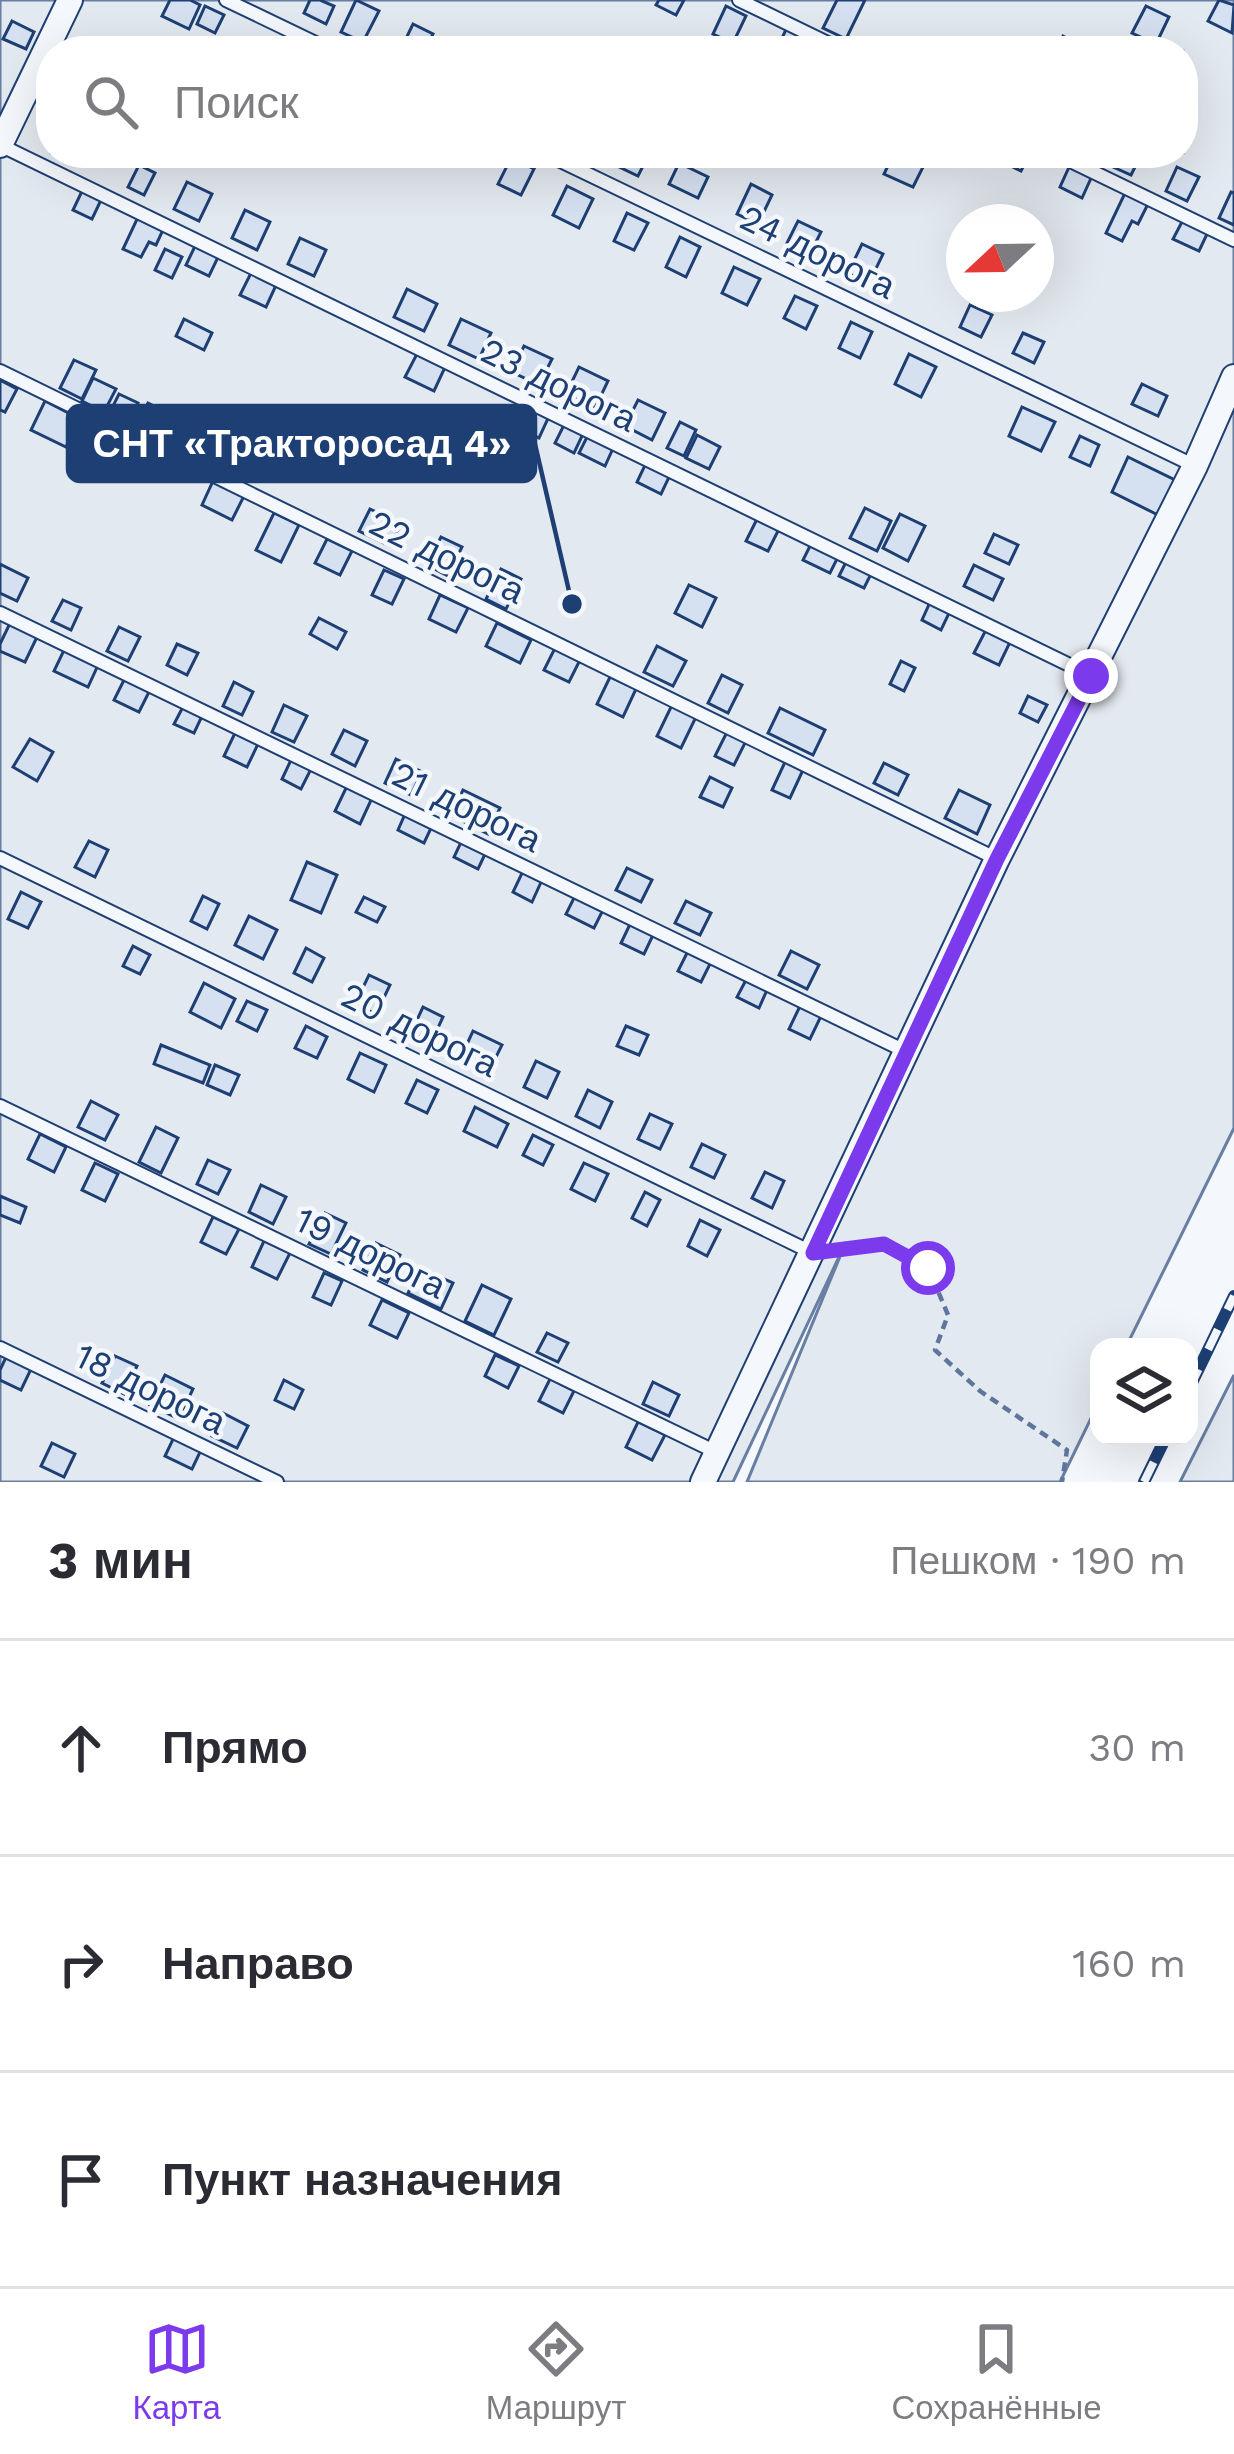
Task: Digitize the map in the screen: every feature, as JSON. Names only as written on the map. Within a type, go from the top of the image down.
[{"type":"street","points":[[53,36],[70,0]]},
{"type":"street","points":[[0,145],[36,70]]},
{"type":"street","points":[[703,1482],[997,859],[1195,466],[1234,377]]},
{"type":"lane","points":[[226,0],[301,36]]},
{"type":"lane","points":[[739,0],[813,36]]},
{"type":"lane","name":"23 дорога","points":[[0,145],[36,163]]},
{"type":"lane","name":"23 дорога","points":[[47,168],[1091,676]]},
{"type":"lane","name":"24 дорога","points":[[575,168],[1195,466]]},
{"type":"lane","points":[[1085,168],[1234,240]]},
{"type":"lane","name":"22 дорога","points":[[0,371],[997,859]]},
{"type":"lane","name":"21 дорога","points":[[0,613],[908,1053]]},
{"type":"lane","name":"20 дорога","points":[[0,858],[813,1253]]},
{"type":"lane","name":"19 дорога","points":[[0,1106],[716,1452]]},
{"type":"lane","name":"18 дорога","points":[[0,1348],[277,1482]]},
{"type":"path","points":[[813,1253],[884,1244],[928,1268],[948,1315],[935,1350],[980,1391],[1067,1450],[1062,1482]]},
{"type":"shaded area","points":[[0,0],[1234,0],[1234,1128],[1130,1338],[1090,1338],[1090,1420],[1060,1482],[747,1482],[846,1242],[733,1482],[0,1482]]},
{"type":"shaded area","points":[[1234,1375],[1234,1482],[1180,1482]]},
{"type":"building","points":[[170,0],[200,5],[189,29],[162,16]]},
{"type":"building","points":[[310,0],[334,6],[326,24],[304,13]]},
{"type":"building","points":[[356,0],[379,11],[366,36],[341,32]]},
{"type":"building","points":[[659,0],[684,0],[676,15],[656,5]]},
{"type":"building","points":[[837,0],[865,0],[847,36],[823,28]]},
{"type":"building","points":[[1219,0],[1234,5],[1232,33],[1208,21]]},
{"type":"building","points":[[205,6],[224,15],[215,33],[197,24]]},
{"type":"building","points":[[726,6],[746,16],[736,36],[713,34]]},
{"type":"building","points":[[1146,6],[1169,17],[1160,36],[1132,33]]},
{"type":"building","points":[[12,21],[34,32],[26,49],[3,39]]},
{"type":"building","points":[[789,23],[813,36],[783,36]]},
{"type":"building","points":[[413,24],[433,34],[432,36],[407,36]]},
{"type":"building","points":[[138,168],[155,173],[144,195],[128,187]]},
{"type":"building","points":[[506,168],[534,169],[521,195],[498,184]]},
{"type":"building","points":[[677,168],[708,177],[698,198],[669,184]]},
{"type":"building","points":[[887,168],[922,168],[913,187],[884,174]]},
{"type":"building","points":[[1069,168],[1092,176],[1082,198],[1060,187]]},
{"type":"building","points":[[1177,168],[1199,177],[1187,201],[1166,191]]},
{"type":"building","points":[[187,182],[212,194],[199,221],[174,209]]},
{"type":"building","points":[[751,184],[772,195],[758,224],[737,214]]},
{"type":"building","points":[[567,186],[593,199],[579,228],[553,215]]},
{"type":"building","points":[[83,189],[102,198],[92,219],[73,210]]},
{"type":"building","points":[[1125,193],[1148,204],[1122,241],[1106,233]]},
{"type":"building","points":[[1234,193],[1234,225],[1219,218]]},
{"type":"building","points":[[245,210],[270,222],[257,250],[232,238]]},
{"type":"building","points":[[627,213],[648,223],[634,250],[614,241]]},
{"type":"building","points":[[138,217],[163,230],[156,245],[149,242],[141,257],[123,249]]},
{"type":"building","points":[[1184,218],[1209,230],[1199,251],[1173,239]]},
{"type":"building","points":[[798,221],[821,232],[809,256],[786,245]]},
{"type":"building","points":[[680,237],[700,247],[686,277],[666,267]]},
{"type":"building","points":[[300,238],[326,250],[314,276],[288,264]]},
{"type":"building","points":[[197,242],[220,253],[209,276],[186,265]]},
{"type":"building","points":[[862,244],[883,254],[869,283],[848,273]]},
{"type":"building","points":[[165,249],[182,257],[172,278],[155,270]]},
{"type":"building","points":[[734,267],[760,279],[747,305],[722,293]]},
{"type":"building","points":[[253,269],[278,281],[266,307],[240,295]]},
{"type":"building","points":[[407,289],[437,304],[424,331],[394,317]]},
{"type":"building","points":[[795,296],[817,306],[806,329],[784,318]]},
{"type":"building","points":[[967,312],[992,315],[981,337],[960,327]]},
{"type":"building","points":[[184,319],[212,333],[204,350],[176,336]]},
{"type":"building","points":[[461,319],[491,333],[479,359],[449,345]]},
{"type":"building","points":[[851,322],[872,332],[860,358],[839,348]]},
{"type":"building","points":[[1023,333],[1044,342],[1034,363],[1013,353]]},
{"type":"building","points":[[524,346],[552,359],[539,385],[512,372]]},
{"type":"building","points":[[419,350],[447,363],[434,391],[405,377]]},
{"type":"building","points":[[909,354],[936,367],[921,397],[895,384]]},
{"type":"building","points":[[74,360],[96,370],[82,399],[60,388]]},
{"type":"building","points":[[579,367],[608,381],[595,408],[566,394]]},
{"type":"building","points":[[93,378],[116,389],[104,412],[82,401]]},
{"type":"building","points":[[0,380],[17,389],[5,412],[0,410]]},
{"type":"building","points":[[1142,384],[1167,396],[1158,416],[1132,404]]},
{"type":"building","points":[[119,394],[138,403],[129,423],[109,414]]},
{"type":"building","points":[[638,400],[665,413],[652,440],[625,426]]},
{"type":"building","points":[[45,401],[80,419],[66,447],[31,430]]},
{"type":"building","points":[[532,402],[551,412],[539,438],[519,428]]},
{"type":"building","points":[[148,403],[177,417],[165,442],[137,427]]},
{"type":"building","points":[[1022,407],[1055,422],[1041,451],[1009,436]]},
{"type":"building","points":[[680,422],[696,430],[684,456],[667,448]]},
{"type":"building","points":[[564,425],[583,434],[574,453],[555,443]]},
{"type":"building","points":[[590,431],[615,444],[605,466],[579,453]]},
{"type":"building","points":[[697,435],[720,447],[709,469],[686,458]]},
{"type":"building","points":[[1080,436],[1099,445],[1090,466],[1070,457]]},
{"type":"building","points":[[1128,457],[1175,480],[1158,515],[1112,492]]},
{"type":"building","points":[[647,461],[671,473],[661,494],[637,482]]},
{"type":"building","points":[[213,481],[244,496],[232,520],[202,505]]},
{"type":"building","points":[[865,508],[891,521],[877,551],[850,538]]},
{"type":"building","points":[[370,509],[401,524],[390,546],[359,531]]},
{"type":"building","points":[[274,513],[299,525],[281,562],[256,550]]},
{"type":"building","points":[[900,514],[925,526],[908,561],[883,548]]},
{"type":"building","points":[[759,515],[781,525],[768,551],[746,541]]},
{"type":"building","points":[[994,534],[1018,545],[1009,564],[985,553]]},
{"type":"building","points":[[441,537],[462,547],[448,576],[427,565]]},
{"type":"building","points":[[327,539],[352,551],[340,575],[315,563]]},
{"type":"building","points":[[813,540],[840,553],[830,573],[803,560]]},
{"type":"building","points":[[849,556],[874,568],[864,588],[839,576]]},
{"type":"building","points":[[0,564],[28,578],[17,601],[0,593]]},
{"type":"building","points":[[974,565],[1003,579],[993,600],[964,586]]},
{"type":"building","points":[[501,569],[521,579],[506,609],[486,599]]},
{"type":"building","points":[[384,570],[404,579],[392,604],[372,595]]},
{"type":"building","points":[[689,585],[716,598],[702,627],[675,613]]},
{"type":"building","points":[[440,595],[468,608],[456,632],[429,619]]},
{"type":"building","points":[[932,598],[952,607],[941,630],[922,620]]},
{"type":"building","points":[[63,600],[81,608],[71,630],[52,621]]},
{"type":"building","points":[[319,618],[346,632],[337,649],[310,634]]},
{"type":"building","points":[[11,621],[38,635],[25,662],[0,651]]},
{"type":"building","points":[[497,623],[531,640],[520,663],[486,646]]},
{"type":"building","points":[[989,624],[1013,636],[999,665],[974,653]]},
{"type":"building","points":[[119,627],[140,637],[128,661],[107,651]]},
{"type":"building","points":[[177,644],[198,653],[187,675],[167,665]]},
{"type":"building","points":[[66,646],[99,663],[88,687],[54,671]]},
{"type":"building","points":[[657,646],[686,661],[673,686],[644,672]]},
{"type":"building","points":[[555,648],[580,660],[569,682],[544,670]]},
{"type":"building","points":[[901,661],[915,668],[904,691],[890,684]]},
{"type":"building","points":[[722,675],[742,685],[728,713],[708,703]]},
{"type":"building","points":[[126,676],[151,688],[139,712],[114,700]]},
{"type":"building","points":[[610,677],[636,689],[623,717],[597,704]]},
{"type":"building","points":[[234,682],[253,692],[242,715],[223,706]]},
{"type":"building","points":[[1028,696],[1047,705],[1038,722],[1020,713]]},
{"type":"building","points":[[185,703],[204,712],[194,733],[174,724]]},
{"type":"building","points":[[284,705],[307,716],[294,742],[272,732]]},
{"type":"building","points":[[672,705],[696,717],[681,748],[657,736]]},
{"type":"building","points":[[780,708],[825,730],[813,755],[768,733]]},
{"type":"building","points":[[344,730],[367,741],[355,766],[332,754]]},
{"type":"building","points":[[727,732],[746,741],[734,765],[715,756]]},
{"type":"building","points":[[235,733],[258,744],[247,767],[224,756]]},
{"type":"building","points":[[30,739],[53,752],[37,781],[13,767]]},
{"type":"building","points":[[396,759],[422,772],[411,795],[385,783]]},
{"type":"building","points":[[291,760],[311,769],[301,789],[282,779]]},
{"type":"building","points":[[785,762],[803,770],[790,798],[772,790]]},
{"type":"building","points":[[884,763],[908,775],[898,795],[874,783]]},
{"type":"building","points":[[710,777],[732,788],[723,807],[700,797]]},
{"type":"building","points":[[348,784],[373,796],[360,824],[335,811]]},
{"type":"building","points":[[463,790],[500,808],[488,834],[451,815]]},
{"type":"building","points":[[959,790],[990,805],[977,834],[945,818]]},
{"type":"building","points":[[406,812],[433,824],[424,843],[398,830]]},
{"type":"building","points":[[463,838],[487,850],[478,869],[454,857]]},
{"type":"building","points":[[89,841],[108,850],[95,877],[75,867]]},
{"type":"building","points":[[307,862],[337,875],[321,913],[291,900]]},
{"type":"building","points":[[627,868],[652,880],[641,902],[616,890]]},
{"type":"building","points":[[523,871],[542,880],[532,902],[513,892]]},
{"type":"building","points":[[21,892],[41,902],[28,928],[8,919]]},
{"type":"building","points":[[576,894],[604,908],[594,928],[566,914]]},
{"type":"building","points":[[203,896],[219,904],[207,929],[191,921]]},
{"type":"building","points":[[364,897],[385,907],[377,922],[356,912]]},
{"type":"building","points":[[686,901],[711,913],[700,935],[675,923]]},
{"type":"building","points":[[249,916],[277,930],[263,959],[235,945]]},
{"type":"building","points":[[632,920],[655,931],[644,954],[621,943]]},
{"type":"building","points":[[133,946],[150,955],[140,974],[123,966]]},
{"type":"building","points":[[306,948],[324,958],[312,982],[294,973]]},
{"type":"building","points":[[689,949],[712,960],[701,982],[678,971]]},
{"type":"building","points":[[791,951],[819,965],[807,989],[779,975]]},
{"type":"building","points":[[369,975],[390,985],[376,1014],[355,1004]]},
{"type":"building","points":[[746,980],[767,990],[759,1008],[737,997]]},
{"type":"building","points":[[204,983],[235,999],[221,1028],[190,1012]]},
{"type":"building","points":[[247,1001],[267,1010],[257,1031],[237,1021]]},
{"type":"building","points":[[801,1004],[822,1014],[810,1039],[789,1029]]},
{"type":"building","points":[[423,1007],[443,1017],[431,1043],[411,1033]]},
{"type":"building","points":[[306,1026],[327,1037],[317,1058],[295,1048]]},
{"type":"building","points":[[626,1026],[648,1035],[639,1055],[617,1046]]},
{"type":"building","points":[[473,1031],[502,1045],[489,1071],[461,1057]]},
{"type":"building","points":[[161,1045],[210,1065],[203,1083],[154,1064]]},
{"type":"building","points":[[360,1053],[386,1065],[374,1092],[348,1079]]},
{"type":"building","points":[[536,1061],[559,1072],[547,1098],[524,1087]]},
{"type":"building","points":[[215,1065],[239,1075],[230,1095],[207,1085]]},
{"type":"building","points":[[417,1080],[438,1090],[427,1113],[406,1103]]},
{"type":"building","points":[[588,1090],[612,1102],[600,1128],[576,1116]]},
{"type":"building","points":[[91,1101],[118,1115],[105,1140],[78,1127]]},
{"type":"building","points":[[475,1107],[508,1124],[497,1147],[464,1131]]},
{"type":"building","points":[[650,1114],[672,1124],[660,1149],[638,1139]]},
{"type":"building","points":[[156,1127],[178,1138],[161,1173],[139,1162]]},
{"type":"building","points":[[40,1134],[66,1147],[54,1172],[28,1159]]},
{"type":"building","points":[[533,1135],[553,1145],[543,1165],[523,1155]]},
{"type":"building","points":[[702,1144],[725,1155],[714,1178],[691,1167]]},
{"type":"building","points":[[208,1160],[230,1170],[218,1194],[197,1184]]},
{"type":"building","points":[[95,1163],[118,1174],[105,1201],[82,1190]]},
{"type":"building","points":[[584,1163],[608,1174],[595,1201],[571,1189]]},
{"type":"building","points":[[765,1172],[784,1181],[772,1208],[752,1198]]},
{"type":"building","points":[[261,1185],[286,1197],[273,1224],[249,1212]]},
{"type":"building","points":[[645,1192],[660,1200],[647,1226],[632,1218]]},
{"type":"building","points":[[0,1196],[26,1207],[20,1223],[0,1215]]},
{"type":"building","points":[[325,1213],[346,1223],[331,1254],[309,1244]]},
{"type":"building","points":[[213,1217],[239,1229],[226,1254],[201,1242]]},
{"type":"building","points":[[700,1220],[720,1230],[707,1256],[688,1246]]},
{"type":"building","points":[[264,1241],[290,1253],[277,1279],[252,1267]]},
{"type":"building","points":[[376,1243],[400,1255],[387,1282],[363,1270]]},
{"type":"building","points":[[420,1268],[453,1283],[441,1309],[408,1293]]},
{"type":"building","points":[[324,1273],[342,1281],[331,1305],[313,1297]]},
{"type":"building","points":[[482,1285],[511,1299],[494,1335],[465,1321]]},
{"type":"building","points":[[382,1300],[409,1313],[397,1338],[370,1325]]},
{"type":"building","points":[[547,1333],[568,1343],[558,1362],[537,1352]]},
{"type":"building","points":[[7,1355],[32,1367],[21,1390],[0,1380]]},
{"type":"building","points":[[495,1355],[519,1366],[508,1388],[485,1376]]},
{"type":"building","points":[[115,1356],[137,1366],[124,1394],[102,1383]]},
{"type":"building","points":[[165,1375],[193,1389],[179,1419],[150,1405]]},
{"type":"building","points":[[550,1379],[574,1391],[563,1413],[539,1401]]},
{"type":"building","points":[[284,1380],[303,1390],[294,1409],[275,1400]]},
{"type":"building","points":[[653,1382],[679,1395],[669,1416],[643,1404]]},
{"type":"building","points":[[223,1413],[248,1426],[237,1448],[212,1436]]},
{"type":"building","points":[[638,1422],[665,1435],[652,1460],[626,1447]]},
{"type":"building","points":[[175,1435],[202,1448],[192,1469],[165,1456]]},
{"type":"building","points":[[52,1443],[75,1454],[64,1477],[41,1466]]},
{"type":"railway","points":[[1198,1370],[1234,1296]]},
{"type":"railway","points":[[1144,1482],[1162,1446]]},
{"type":"place","name":"СНТ «Тракторосад 4»","points":[[572,604]]},
{"type":"route","points":[[928,1268],[884,1244],[813,1253],[997,859],[1091,676]]}]
